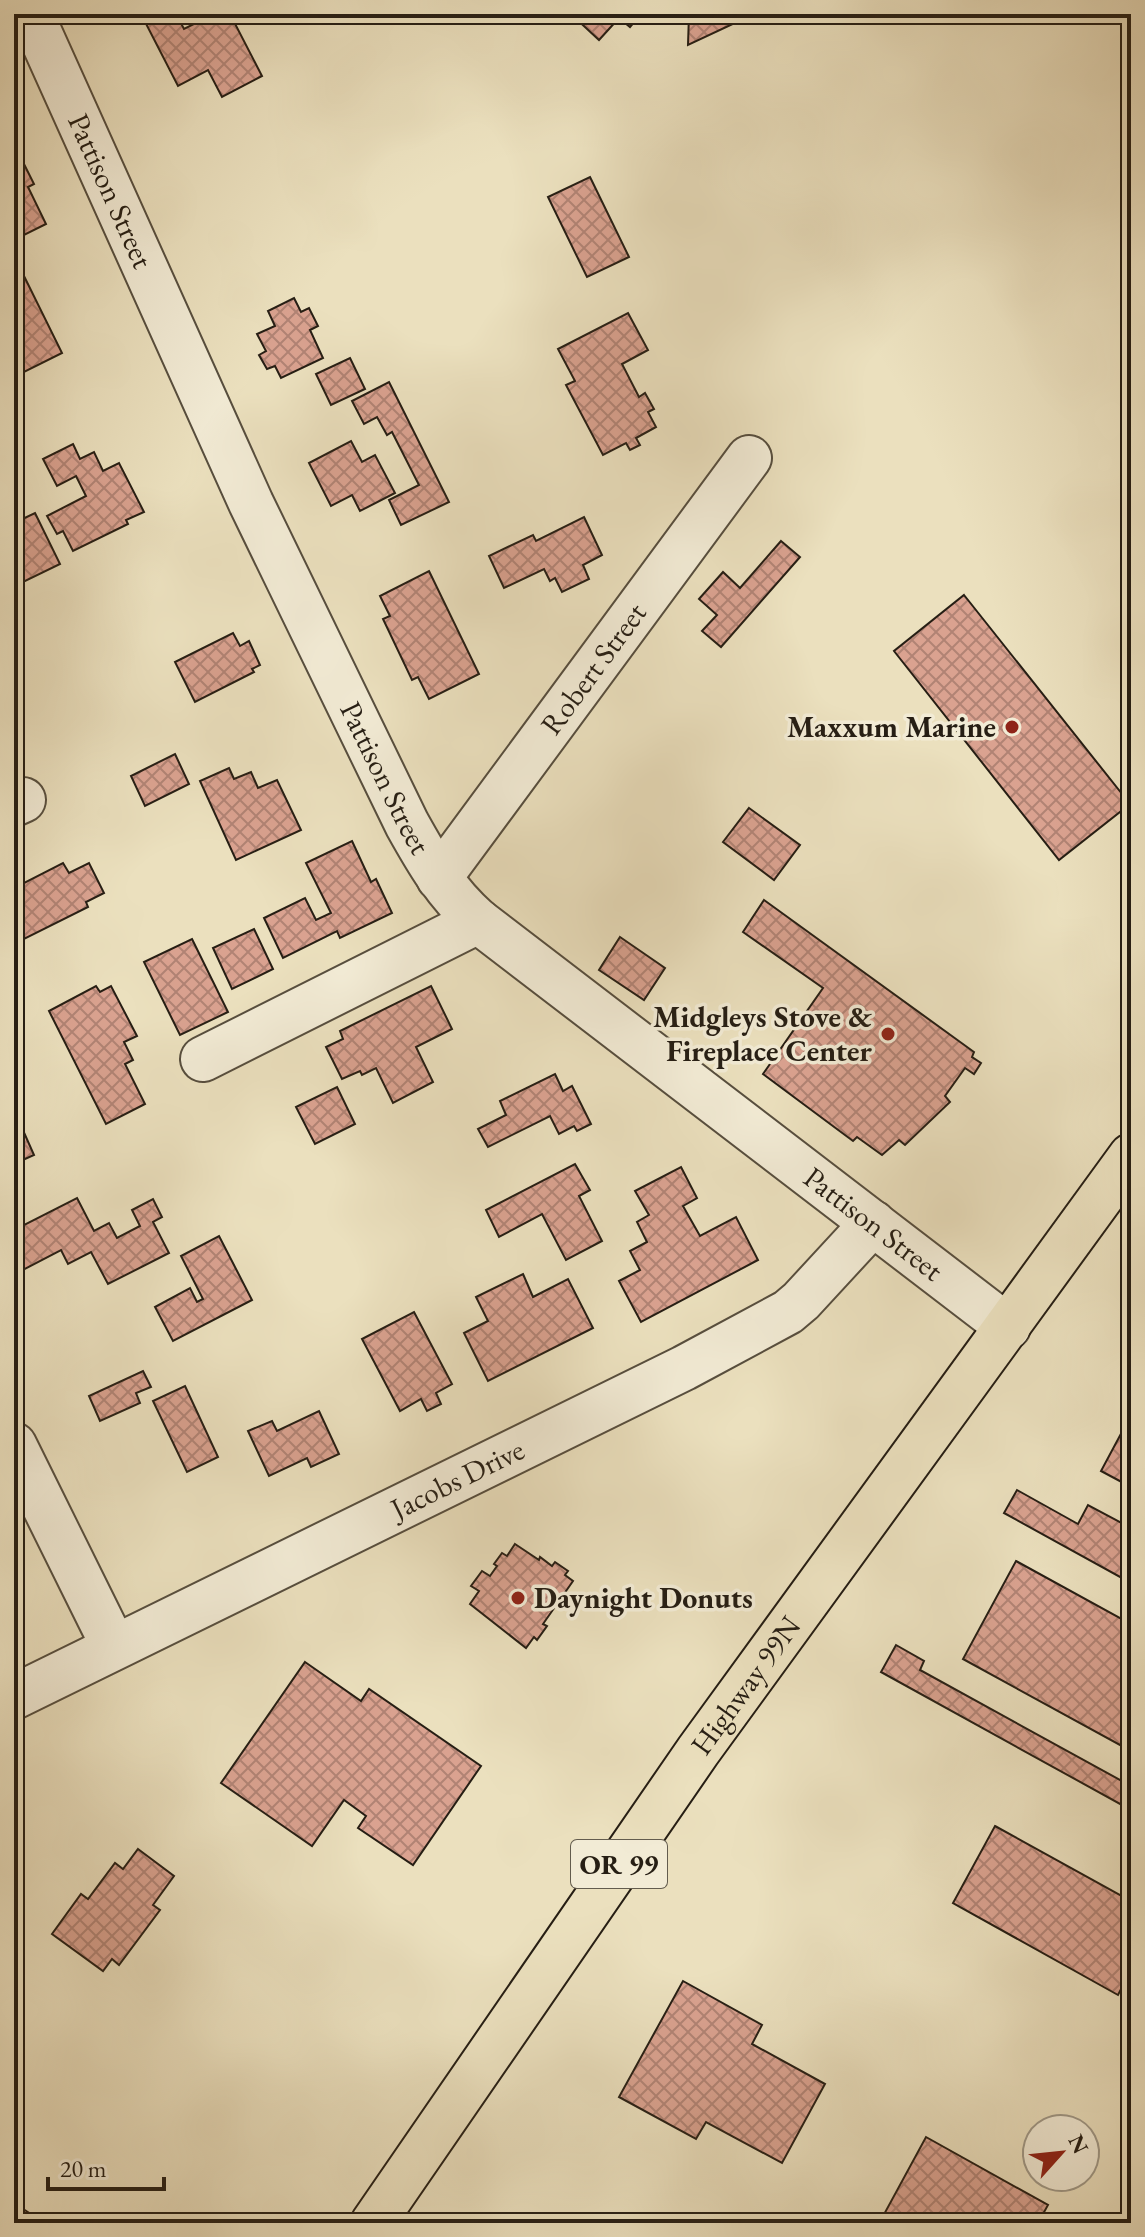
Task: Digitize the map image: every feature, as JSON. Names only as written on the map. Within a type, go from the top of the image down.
[{"type":"main road","name":"Highway 99N","points":[[373,2223],[682,1773],[1131,1156]]},
{"type":"street","name":"Pattison Street","points":[[31,14],[251,503],[407,824],[439,878],[478,921],[1008,1327]]},
{"type":"street","name":"Robert Street","points":[[439,878],[749,458]]},
{"type":"street","points":[[203,1059],[478,921]]},
{"type":"street","name":"Jacobs Drive","points":[[14,1697],[684,1368],[788,1312],[873,1223]]},
{"type":"street","points":[[14,1445],[114,1647]]},
{"type":"building","points":[[141,14],[176,14],[184,29],[214,14],[230,14],[262,76],[222,97],[208,70],[178,86]]},
{"type":"building","points":[[571,14],[641,14],[630,27],[619,18],[599,40]]},
{"type":"building","points":[[689,14],[754,14],[688,45]]},
{"type":"building","points":[[14,144],[34,184],[28,187],[46,224],[14,240]]},
{"type":"building","points":[[590,177],[629,257],[587,277],[548,197]]},
{"type":"building","points":[[22,272],[62,353],[14,377],[14,276]]},
{"type":"building","points":[[294,298],[301,312],[309,308],[318,326],[310,330],[323,358],[281,378],[275,366],[267,369],[259,355],[266,351],[257,334],[275,326],[268,311]]},
{"type":"building","points":[[628,313],[648,350],[622,364],[639,397],[645,393],[654,409],[648,412],[656,427],[636,438],[640,445],[630,450],[626,443],[603,455],[566,385],[575,381],[558,349]]},
{"type":"building","points":[[350,358],[365,389],[331,405],[316,374]]},
{"type":"building","points":[[389,382],[449,502],[401,525],[389,500],[419,485],[392,432],[387,435],[377,417],[364,424],[352,401]]},
{"type":"building","points":[[351,441],[362,462],[375,455],[395,493],[360,511],[352,495],[331,506],[309,463]]},
{"type":"building","points":[[73,444],[80,459],[94,452],[103,471],[119,463],[144,512],[126,520],[128,524],[73,551],[63,531],[57,534],[47,516],[86,496],[76,476],[57,486],[43,459]]},
{"type":"building","points":[[35,513],[60,564],[19,584],[14,574],[14,523]]},
{"type":"building","points":[[584,517],[602,555],[583,565],[589,579],[562,592],[555,578],[550,581],[544,569],[504,588],[489,556],[533,535],[536,541]]},
{"type":"building","points":[[781,541],[800,557],[721,647],[702,631],[717,615],[699,599],[723,572],[740,588]]},
{"type":"building","points":[[429,571],[479,674],[429,699],[418,677],[412,680],[383,619],[390,616],[380,596]]},
{"type":"building","name":"Maxxum Marine","points":[[964,595],[1130,804],[1059,860],[894,651]]},
{"type":"building","points":[[233,633],[240,646],[249,641],[260,665],[252,669],[254,672],[195,702],[175,662]]},
{"type":"building","points":[[175,754],[189,784],[145,806],[131,776]]},
{"type":"building","points":[[229,768],[234,779],[251,772],[258,788],[277,780],[301,830],[236,860],[200,781]]},
{"type":"building","points":[[749,808],[800,845],[774,880],[723,842]]},
{"type":"building","points":[[352,841],[371,882],[376,879],[392,913],[340,938],[337,931],[283,958],[264,918],[305,898],[316,920],[331,913],[306,863]]},
{"type":"building","points":[[63,863],[69,873],[89,863],[104,893],[86,902],[88,907],[14,944],[14,888]]},
{"type":"building","points":[[764,900],[974,1052],[972,1057],[981,1063],[974,1074],[965,1068],[945,1096],[950,1102],[905,1145],[899,1140],[882,1155],[857,1137],[853,1141],[763,1074],[823,988],[743,932]]},
{"type":"building","points":[[254,929],[273,969],[232,989],[213,948]]},
{"type":"building","points":[[620,937],[665,968],[644,1000],[599,970]]},
{"type":"building","points":[[192,939],[228,1012],[180,1035],[144,962]]},
{"type":"building","points":[[96,986],[100,992],[111,986],[137,1036],[124,1042],[133,1060],[125,1064],[145,1104],[106,1124],[49,1011]]},
{"type":"building","points":[[431,986],[452,1029],[416,1047],[433,1082],[393,1103],[376,1068],[342,1079],[326,1047],[343,1039],[340,1031]]},
{"type":"building","points":[[555,1074],[563,1091],[572,1086],[591,1124],[577,1131],[574,1126],[559,1134],[550,1116],[488,1147],[478,1129],[506,1115],[500,1101]]},
{"type":"building","points":[[337,1087],[355,1124],[315,1144],[296,1107]]},
{"type":"building","points":[[14,1110],[34,1155],[14,1164]]},
{"type":"building","points":[[575,1164],[590,1190],[579,1196],[602,1241],[566,1260],[542,1214],[499,1237],[486,1210]]},
{"type":"building","points":[[681,1167],[697,1198],[683,1206],[700,1236],[736,1217],[758,1260],[641,1322],[619,1281],[640,1270],[630,1251],[647,1242],[637,1222],[649,1215],[635,1191]]},
{"type":"building","points":[[77,1198],[94,1231],[109,1223],[117,1238],[140,1226],[132,1210],[153,1199],[162,1217],[153,1222],[169,1253],[108,1284],[91,1252],[68,1264],[61,1250],[17,1273],[14,1267],[14,1230]]},
{"type":"building","points":[[219,1236],[252,1300],[173,1341],[155,1307],[190,1288],[197,1302],[203,1299],[181,1256]]},
{"type":"building","points":[[523,1274],[533,1297],[568,1279],[593,1328],[488,1381],[464,1333],[488,1321],[476,1297]]},
{"type":"building","points":[[414,1312],[452,1384],[436,1393],[441,1404],[427,1411],[421,1399],[400,1411],[362,1339]]},
{"type":"building","points":[[143,1371],[151,1387],[136,1393],[140,1403],[100,1421],[89,1396]]},
{"type":"building","points":[[185,1386],[218,1457],[187,1472],[153,1401]]},
{"type":"building","points":[[319,1411],[339,1454],[311,1467],[307,1458],[269,1476],[248,1431],[272,1421],[277,1431]]},
{"type":"building","points":[[1131,1415],[1131,1487],[1101,1471]]},
{"type":"building","points":[[1017,1490],[1078,1524],[1088,1505],[1131,1528],[1131,1583],[1004,1513]]},
{"type":"building","name":"Daynight Donuts","points":[[515,1544],[552,1566],[555,1562],[568,1571],[565,1575],[573,1581],[543,1624],[547,1626],[537,1640],[534,1637],[526,1648],[470,1604],[479,1591],[471,1586],[482,1571],[490,1576],[502,1553],[507,1556]]},
{"type":"building","points":[[1016,1561],[1131,1624],[1131,1751],[963,1659]]},
{"type":"building","points":[[896,1645],[924,1661],[920,1670],[1131,1786],[1131,1810],[881,1672]]},
{"type":"building","points":[[305,1662],[361,1701],[369,1689],[481,1766],[413,1865],[358,1828],[366,1816],[344,1800],[312,1846],[221,1783]]},
{"type":"building","points":[[995,1826],[1131,1901],[1131,1970],[1118,1995],[953,1903]]},
{"type":"building","points":[[138,1849],[174,1876],[153,1905],[160,1910],[119,1965],[112,1959],[103,1971],[52,1934],[81,1894],[88,1899],[115,1863],[123,1869]]},
{"type":"building","points":[[683,1981],[762,2025],[752,2044],[825,2084],[782,2163],[706,2122],[696,2139],[619,2097]]},
{"type":"building","points":[[926,2137],[1021,2190],[1021,2193],[1048,2205],[1038,2223],[891,2223],[882,2218]]},
{"type":"building","points":[[14,2203],[37,2218],[34,2223],[14,2223]]},
{"type":"place","name":"Maxxum Marine","points":[[1012,727]]},
{"type":"place","name":"Midgleys Stove & Fireplace Center","points":[[888,1034]]},
{"type":"place","name":"Daynight Donuts","points":[[518,1598]]}]
